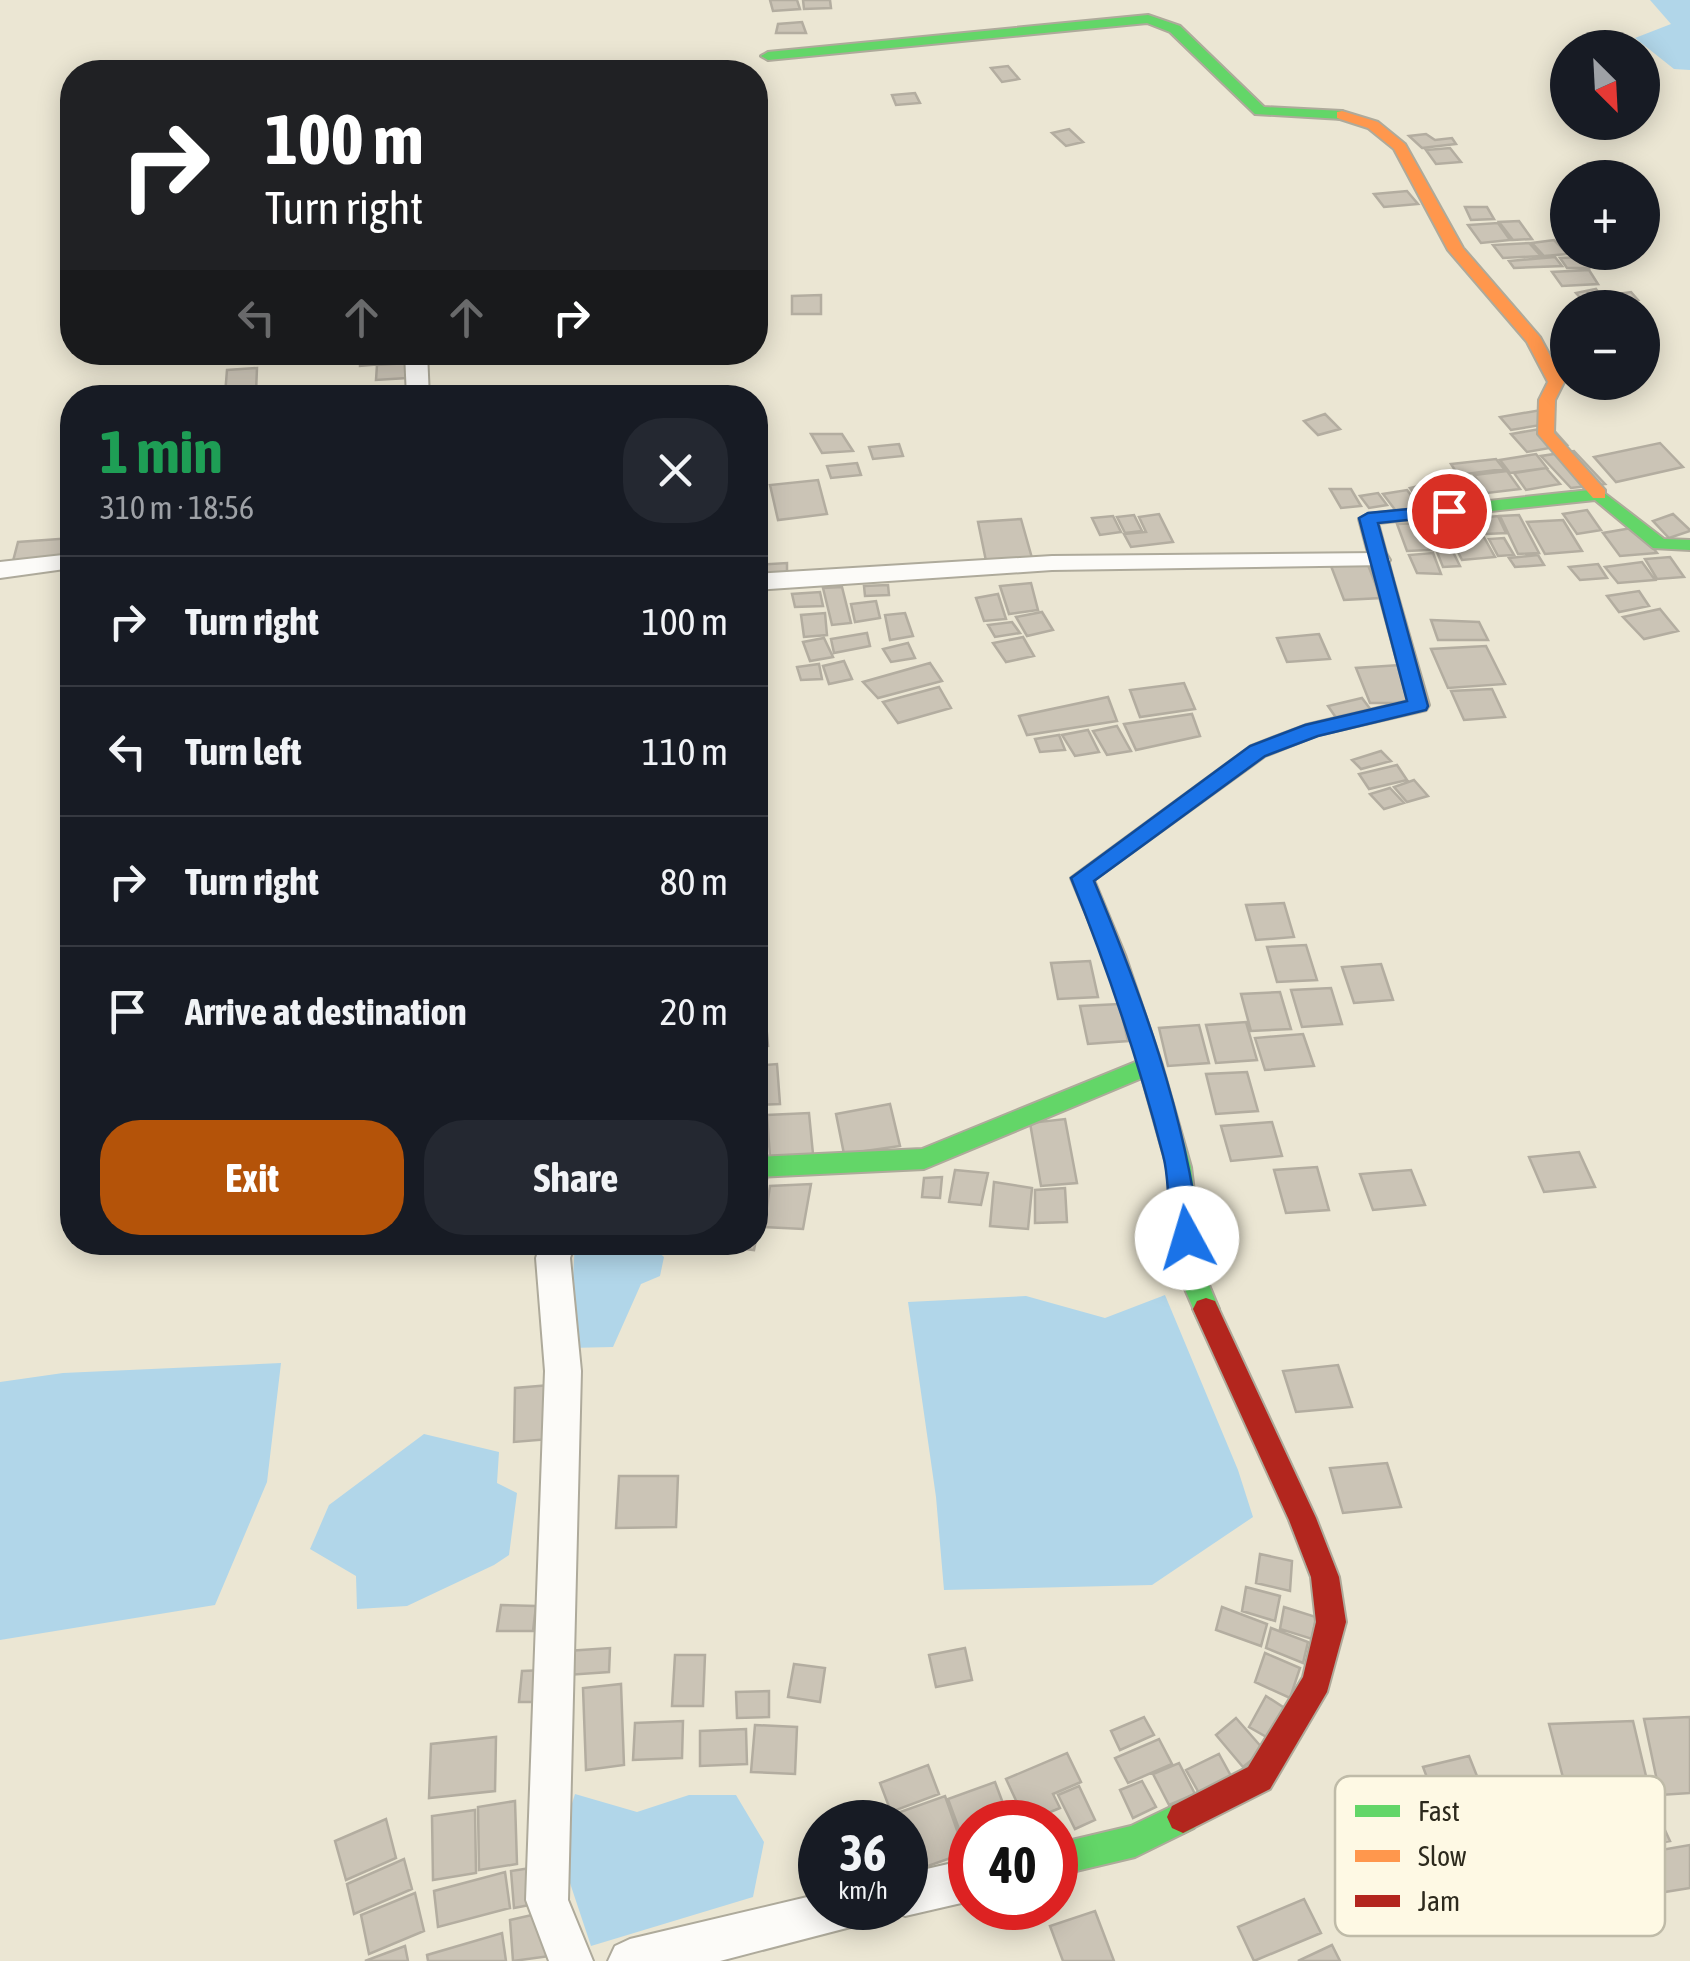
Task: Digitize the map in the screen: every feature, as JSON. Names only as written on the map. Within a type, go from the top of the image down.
[{"type":"street","points":[[768,56],[920,44],[1080,22],[1148,19],[1175,29],[1260,111],[1339,114],[1371,123],[1405,150],[1417,167],[1444,230],[1547,356],[1556,382],[1547,400],[1546,434],[1599,494],[1660,544],[1690,546]]},
{"type":"street","points":[[1078,1855],[1135,1841],[1260,1778],[1317,1682],[1331,1622],[1324,1577],[1302,1518],[1238,1385],[1191,1273],[1179,1167],[1114,955],[1082,878],[1258,751],[1312,730],[1418,706],[1368,518],[1599,494]]},
{"type":"street","points":[[768,581],[1052,563],[1378,560]]},
{"type":"street","points":[[0,570],[60,563]]},
{"type":"street","points":[[768,1165],[924,1159],[1150,1064]]},
{"type":"street","points":[[554,1255],[563,1371],[547,1900],[571,1961]]},
{"type":"street","points":[[630,1961],[798,1921]]},
{"type":"water","points":[[1650,0],[1690,0],[1690,70],[1674,69],[1660,58],[1660,30],[1656,30],[1671,24]]},
{"type":"water","points":[[574,1255],[664,1257],[660,1276],[641,1284],[613,1347],[569,1348]]},
{"type":"water","points":[[1165,1295],[1238,1470],[1253,1517],[1152,1585],[944,1590],[936,1497],[908,1302],[1026,1296],[1105,1318]]},
{"type":"water","points":[[281,1363],[267,1482],[215,1605],[0,1640],[0,1382],[63,1373]]},
{"type":"water","points":[[424,1434],[499,1452],[497,1483],[517,1493],[509,1555],[407,1606],[357,1609],[356,1576],[310,1549],[329,1505]]},
{"type":"water","points":[[575,1794],[637,1812],[689,1795],[736,1795],[764,1842],[753,1897],[591,1946],[558,1847]]},
{"type":"building","points":[[770,0],[797,0],[800,9],[773,11]]},
{"type":"building","points":[[803,0],[830,0],[831,8],[804,9]]},
{"type":"building","points":[[802,22],[806,33],[776,33],[778,24]]},
{"type":"building","points":[[1008,66],[1019,79],[1002,82],[991,68]]},
{"type":"building","points":[[915,93],[920,103],[896,105],[892,95]]},
{"type":"building","points":[[1069,129],[1083,142],[1066,146],[1052,133]]},
{"type":"building","points":[[1426,134],[1435,140],[1452,138],[1456,144],[1422,148],[1409,136]]},
{"type":"building","points":[[1450,148],[1461,162],[1436,164],[1426,150]]},
{"type":"building","points":[[1407,191],[1418,204],[1384,207],[1374,194]]},
{"type":"building","points":[[1465,207],[1487,207],[1494,219],[1471,220]]},
{"type":"building","points":[[1519,221],[1532,239],[1513,240],[1499,222]]},
{"type":"building","points":[[1498,223],[1510,240],[1481,243],[1468,225]]},
{"type":"building","points":[[1550,241],[1550,256],[1544,256],[1532,243]]},
{"type":"building","points":[[1529,243],[1541,256],[1503,258],[1493,245]]},
{"type":"building","points":[[1550,257],[1550,266],[1514,268],[1509,261]]},
{"type":"building","points":[[1589,270],[1598,284],[1562,286],[1552,272]]},
{"type":"building","points":[[821,295],[821,314],[792,314],[792,296]]},
{"type":"building","points":[[377,365],[408,365],[407,378],[376,380]]},
{"type":"building","points":[[257,368],[256,385],[226,385],[227,370]]},
{"type":"building","points":[[1541,410],[1553,423],[1511,430],[1500,417]]},
{"type":"building","points":[[1325,414],[1340,429],[1318,435],[1304,421]]},
{"type":"building","points":[[1551,427],[1567,445],[1527,452],[1511,434]]},
{"type":"building","points":[[811,434],[842,434],[853,451],[822,453]]},
{"type":"building","points":[[1660,443],[1683,467],[1616,482],[1594,457]]},
{"type":"building","points":[[899,444],[903,456],[873,459],[869,447]]},
{"type":"building","points":[[1574,451],[1605,484],[1571,488],[1541,456]]},
{"type":"building","points":[[1536,454],[1547,468],[1510,473],[1500,460]]},
{"type":"building","points":[[1496,459],[1504,469],[1458,475],[1451,464]]},
{"type":"building","points":[[857,463],[861,475],[831,478],[827,466]]},
{"type":"building","points":[[1546,468],[1560,484],[1526,490],[1514,473]]},
{"type":"building","points":[[1507,471],[1520,489],[1487,493],[1474,475]]},
{"type":"building","points":[[1434,477],[1451,477],[1466,501],[1449,502]]},
{"type":"building","points":[[818,480],[827,514],[778,520],[770,485]]},
{"type":"building","points":[[1432,483],[1444,503],[1424,507],[1410,488]]},
{"type":"building","points":[[1330,489],[1351,489],[1361,506],[1341,508]]},
{"type":"building","points":[[1407,490],[1420,507],[1396,511],[1383,494]]},
{"type":"building","points":[[1378,493],[1387,505],[1369,508],[1360,496]]},
{"type":"building","points":[[1587,510],[1601,530],[1577,534],[1563,514]]},
{"type":"building","points":[[1159,514],[1173,542],[1131,547],[1124,534],[1146,532],[1139,517]]},
{"type":"building","points":[[1673,514],[1690,531],[1669,538],[1653,521]]},
{"type":"building","points":[[1134,515],[1142,531],[1125,533],[1117,517]]},
{"type":"building","points":[[1519,515],[1539,553],[1518,554],[1500,516]]},
{"type":"building","points":[[1113,516],[1121,532],[1100,535],[1092,518]]},
{"type":"building","points":[[1498,516],[1506,533],[1486,534],[1477,518]]},
{"type":"building","points":[[1021,519],[1032,558],[986,561],[978,522]]},
{"type":"building","points":[[1475,519],[1481,531],[1451,533],[1445,521]]},
{"type":"building","points":[[1563,520],[1582,551],[1545,554],[1527,522]]},
{"type":"building","points":[[1442,522],[1452,549],[1407,551],[1397,524]]},
{"type":"building","points":[[1637,527],[1657,553],[1620,556],[1603,533]]},
{"type":"building","points":[[1481,532],[1495,557],[1462,560],[1449,534]]},
{"type":"building","points":[[1504,538],[1514,555],[1498,556],[1489,539]]},
{"type":"building","points":[[60,539],[60,557],[13,561],[18,542]]},
{"type":"building","points":[[1437,552],[1453,552],[1460,566],[1443,567]]},
{"type":"building","points":[[1433,553],[1441,574],[1417,573],[1409,555]]},
{"type":"building","points":[[1538,555],[1544,565],[1515,567],[1509,558]]},
{"type":"building","points":[[1670,557],[1684,577],[1657,579],[1645,559]]},
{"type":"building","points":[[1642,562],[1655,580],[1618,583],[1605,567]]},
{"type":"building","points":[[787,563],[787,576],[768,577],[768,564]]},
{"type":"building","points":[[1598,564],[1607,578],[1580,580],[1569,567]]},
{"type":"building","points":[[1368,565],[1381,598],[1344,600],[1331,566]]},
{"type":"building","points":[[1031,583],[1038,610],[1009,614],[1000,586]]},
{"type":"building","points":[[888,585],[889,595],[865,596],[864,586]]},
{"type":"building","points":[[842,587],[851,623],[832,625],[823,588]]},
{"type":"building","points":[[1639,591],[1649,606],[1619,612],[1607,596]]},
{"type":"building","points":[[820,592],[823,606],[795,607],[792,594]]},
{"type":"building","points":[[998,594],[1006,619],[984,621],[976,598]]},
{"type":"building","points":[[876,601],[880,618],[855,622],[851,604]]},
{"type":"building","points":[[1660,609],[1678,631],[1644,639],[1623,617]]},
{"type":"building","points":[[1042,612],[1053,630],[1027,636],[1016,617]]},
{"type":"building","points":[[825,613],[827,635],[804,637],[801,615]]},
{"type":"building","points":[[905,613],[913,636],[890,640],[885,615]]},
{"type":"building","points":[[1431,620],[1479,622],[1488,640],[1438,640]]},
{"type":"building","points":[[1012,622],[1020,633],[995,637],[988,625]]},
{"type":"building","points":[[867,633],[870,646],[834,653],[831,639]]},
{"type":"building","points":[[1319,634],[1330,659],[1287,662],[1277,638]]},
{"type":"building","points":[[1023,637],[1034,656],[1006,662],[993,643]]},
{"type":"building","points":[[824,638],[833,657],[810,661],[803,642]]},
{"type":"building","points":[[908,643],[915,658],[891,662],[883,649]]},
{"type":"building","points":[[1486,646],[1505,684],[1448,688],[1431,649]]},
{"type":"building","points":[[844,661],[852,679],[829,684],[823,666]]},
{"type":"building","points":[[930,663],[942,681],[878,698],[863,682]]},
{"type":"building","points":[[819,664],[822,679],[801,680],[797,667]]},
{"type":"building","points":[[1400,665],[1415,703],[1370,703],[1356,668]]},
{"type":"building","points":[[1184,683],[1195,709],[1140,717],[1130,690]]},
{"type":"building","points":[[939,687],[951,708],[898,723],[883,702]]},
{"type":"building","points":[[1492,689],[1505,717],[1464,720],[1451,691]]},
{"type":"building","points":[[1108,697],[1117,721],[1027,735],[1019,716]]},
{"type":"building","points":[[1362,698],[1374,714],[1339,722],[1328,706]]},
{"type":"building","points":[[1192,714],[1200,736],[1136,750],[1124,724]]},
{"type":"building","points":[[1117,726],[1131,751],[1107,755],[1093,731]]},
{"type":"building","points":[[1088,730],[1099,752],[1075,756],[1062,735]]},
{"type":"building","points":[[1059,735],[1065,750],[1040,752],[1035,739]]},
{"type":"building","points":[[1381,751],[1391,761],[1361,769],[1352,760]]},
{"type":"building","points":[[1397,765],[1407,780],[1369,789],[1359,774]]},
{"type":"building","points":[[1414,780],[1428,796],[1407,802],[1394,787]]},
{"type":"building","points":[[1390,788],[1404,803],[1384,809],[1370,794]]},
{"type":"building","points":[[1284,903],[1294,937],[1256,940],[1246,905]]},
{"type":"building","points":[[1306,945],[1317,980],[1277,982],[1267,947]]},
{"type":"building","points":[[1090,961],[1098,997],[1058,999],[1051,963]]},
{"type":"building","points":[[1381,964],[1393,1000],[1354,1003],[1342,967]]},
{"type":"building","points":[[1331,988],[1342,1024],[1302,1027],[1291,990]]},
{"type":"building","points":[[1280,992],[1291,1029],[1251,1031],[1241,994]]},
{"type":"building","points":[[1119,1004],[1128,1041],[1088,1044],[1080,1006]]},
{"type":"building","points":[[1246,1022],[1257,1060],[1216,1063],[1206,1025]]},
{"type":"building","points":[[1199,1025],[1209,1063],[1168,1066],[1159,1028]]},
{"type":"building","points":[[1303,1034],[1314,1066],[1265,1070],[1255,1038]]},
{"type":"building","points":[[777,1064],[780,1104],[768,1104],[768,1065]]},
{"type":"building","points":[[1247,1072],[1258,1111],[1216,1114],[1206,1074]]},
{"type":"building","points":[[890,1104],[900,1146],[844,1154],[836,1114]]},
{"type":"building","points":[[809,1113],[813,1154],[770,1157],[768,1115]]},
{"type":"building","points":[[1065,1119],[1077,1183],[1041,1186],[1030,1123]]},
{"type":"building","points":[[1272,1122],[1282,1156],[1231,1161],[1221,1126]]},
{"type":"building","points":[[1579,1152],[1595,1187],[1544,1192],[1529,1157]]},
{"type":"building","points":[[1317,1167],[1329,1210],[1286,1213],[1274,1170]]},
{"type":"building","points":[[955,1170],[988,1173],[981,1205],[949,1202]]},
{"type":"building","points":[[1411,1170],[1425,1205],[1373,1210],[1360,1174]]},
{"type":"building","points":[[942,1177],[940,1198],[922,1197],[924,1178]]},
{"type":"building","points":[[994,1182],[1032,1188],[1028,1229],[990,1226]]},
{"type":"building","points":[[811,1184],[803,1229],[768,1227],[770,1186]]},
{"type":"building","points":[[1065,1188],[1067,1222],[1035,1223],[1035,1190]]},
{"type":"building","points":[[1338,1365],[1352,1407],[1296,1412],[1283,1371]]},
{"type":"building","points":[[574,1383],[574,1437],[514,1442],[515,1388]]},
{"type":"building","points":[[1387,1463],[1401,1507],[1343,1513],[1330,1468]]},
{"type":"building","points":[[619,1476],[678,1476],[676,1527],[616,1528]]},
{"type":"building","points":[[1260,1554],[1292,1561],[1290,1591],[1256,1583]]},
{"type":"building","points":[[1246,1587],[1280,1596],[1275,1621],[1242,1611]]},
{"type":"building","points":[[501,1605],[536,1606],[533,1631],[497,1631]]},
{"type":"building","points":[[1222,1607],[1267,1624],[1261,1646],[1216,1630]]},
{"type":"building","points":[[1284,1607],[1316,1617],[1312,1639],[1280,1629]]},
{"type":"building","points":[[1271,1628],[1308,1642],[1303,1663],[1266,1648]]},
{"type":"building","points":[[610,1648],[609,1672],[567,1675],[567,1651]]},
{"type":"building","points":[[965,1648],[972,1680],[936,1687],[929,1655]]},
{"type":"building","points":[[1265,1653],[1300,1668],[1290,1698],[1255,1682]]},
{"type":"building","points":[[675,1655],[705,1655],[703,1706],[672,1706]]},
{"type":"building","points":[[794,1664],[825,1668],[820,1702],[788,1697]]},
{"type":"building","points":[[546,1670],[544,1702],[519,1702],[522,1671]]},
{"type":"building","points":[[621,1684],[624,1765],[586,1770],[583,1688]]},
{"type":"building","points":[[769,1691],[769,1717],[737,1718],[736,1692]]},
{"type":"building","points":[[1266,1696],[1286,1709],[1270,1739],[1249,1727]]},
{"type":"building","points":[[1144,1717],[1154,1735],[1120,1750],[1111,1731]]},
{"type":"building","points":[[1690,1717],[1690,1793],[1665,1795],[1665,1776],[1656,1776],[1644,1719]]},
{"type":"building","points":[[1236,1718],[1264,1750],[1243,1767],[1216,1735]]},
{"type":"building","points":[[683,1721],[682,1758],[633,1760],[635,1723]]},
{"type":"building","points":[[1633,1721],[1646,1776],[1563,1776],[1549,1724]]},
{"type":"building","points":[[755,1725],[797,1727],[795,1774],[751,1772]]},
{"type":"building","points":[[746,1729],[747,1764],[700,1766],[700,1731]]},
{"type":"building","points":[[496,1737],[495,1791],[429,1798],[431,1744]]},
{"type":"building","points":[[1159,1739],[1172,1764],[1128,1783],[1115,1758]]},
{"type":"building","points":[[1067,1753],[1081,1782],[1053,1794],[1056,1800],[1016,1800],[1006,1779]]},
{"type":"building","points":[[1219,1754],[1231,1776],[1199,1793],[1186,1770]]},
{"type":"building","points":[[1469,1756],[1477,1776],[1426,1776],[1423,1767]]},
{"type":"building","points":[[1179,1763],[1195,1794],[1169,1805],[1153,1774]]},
{"type":"building","points":[[928,1765],[939,1794],[923,1800],[886,1800],[880,1783]]},
{"type":"building","points":[[1142,1781],[1156,1807],[1133,1818],[1120,1790]]},
{"type":"building","points":[[995,1782],[1002,1800],[948,1800]]},
{"type":"building","points":[[1079,1786],[1095,1820],[1078,1828],[1078,1800],[1060,1800],[1058,1795]]},
{"type":"building","points":[[945,1796],[948,1859],[928,1866],[928,1802]]},
{"type":"building","points":[[515,1801],[517,1864],[479,1870],[478,1807]]},
{"type":"building","points":[[475,1810],[476,1873],[433,1880],[432,1816]]},
{"type":"building","points":[[386,1819],[396,1858],[346,1880],[335,1841]]},
{"type":"building","points":[[1690,1845],[1690,1888],[1665,1892],[1665,1849]]},
{"type":"building","points":[[404,1859],[412,1889],[354,1914],[347,1884]]},
{"type":"building","points":[[537,1867],[540,1903],[514,1908],[511,1871]]},
{"type":"building","points":[[505,1872],[510,1908],[438,1927],[434,1891]]},
{"type":"building","points":[[415,1893],[424,1931],[369,1954],[361,1915]]},
{"type":"building","points":[[1304,1899],[1321,1933],[1254,1961],[1238,1927]]},
{"type":"building","points":[[1095,1911],[1114,1961],[1063,1961],[1051,1930],[1078,1930],[1078,1917]]},
{"type":"building","points":[[545,1912],[550,1956],[513,1961],[510,1920]]},
{"type":"building","points":[[502,1933],[506,1961],[428,1961],[427,1955]]},
{"type":"building","points":[[1332,1945],[1340,1961],[1298,1961]]},
{"type":"building","points":[[405,1946],[408,1961],[365,1961]]},
{"type":"traffic: fast","points":[[768,56],[1148,19],[1175,29],[1260,111],[1342,115]]},
{"type":"traffic: fast","points":[[1384,579],[1368,519],[1599,494],[1659,544],[1690,545]]},
{"type":"traffic: fast","points":[[768,1166],[924,1159],[1150,1065],[1179,1167],[1191,1273],[1206,1309]]},
{"type":"traffic: fast","points":[[1078,1855],[1135,1841],[1183,1817]]},
{"type":"traffic: slow","points":[[1342,115],[1373,125],[1400,147],[1456,250],[1534,340],[1556,382],[1547,400],[1546,434],[1599,494]]},
{"type":"traffic: slow","points":[[1150,1065],[1114,955],[1082,878],[1258,751],[1313,730],[1419,705],[1384,579]]},
{"type":"traffic: jam","points":[[1183,1817],[1259,1778],[1317,1682],[1331,1622],[1325,1577],[1302,1518],[1206,1309]]},
{"type":"route","points":[[1187,1238],[1179,1167],[1150,1064],[1114,955],[1082,878],[1258,751],[1312,730],[1418,706],[1368,518],[1449,511]]}]
